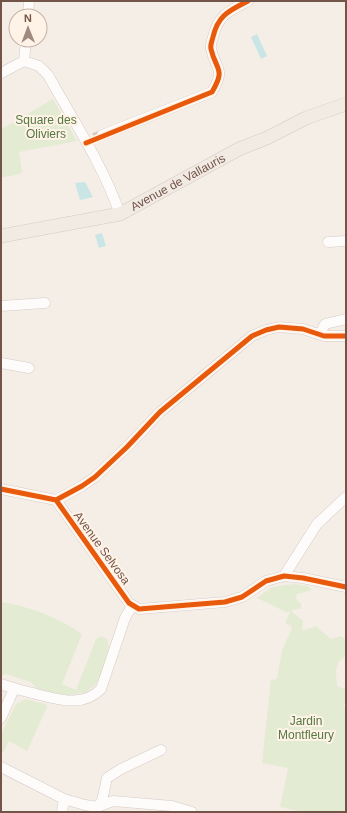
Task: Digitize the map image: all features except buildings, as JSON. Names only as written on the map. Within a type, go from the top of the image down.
[{"type":"main road","name":"Avenue de Vallauris","points":[[1,236],[120,214],[239,149],[267,138],[286,127],[313,115],[346,104]]},
{"type":"street","points":[[94,139],[212,92],[220,79],[218,65],[211,48],[216,23],[230,10],[248,1]]},
{"type":"street","points":[[24,61],[25,48]]},
{"type":"street","points":[[1,73],[24,61],[34,63],[44,70],[94,139],[120,214]]},
{"type":"street","points":[[328,242],[346,241]]},
{"type":"street","points":[[1,306],[45,303]]},
{"type":"street","points":[[320,334],[325,324],[346,319]]},
{"type":"street","points":[[1,489],[56,500],[82,486],[95,477],[127,447],[160,412],[252,336],[266,330],[279,327],[303,328],[320,334],[346,336]]},
{"type":"street","points":[[1,363],[29,368]]},
{"type":"street","points":[[284,576],[314,529],[346,497]]},
{"type":"street","name":"Avenue Selvosa","points":[[56,500],[132,606]]},
{"type":"street","points":[[1,684],[14,689],[72,701],[90,698],[96,694],[102,685],[125,618],[132,606],[144,610],[225,602],[242,597],[266,581],[284,576],[303,578],[346,587]]},
{"type":"street","points":[[1,718],[14,689]]},
{"type":"street","points":[[97,807],[102,801],[107,778],[161,750]]},
{"type":"street","points":[[1,767],[64,799],[85,805],[97,807],[113,801],[172,806],[192,812]]},
{"type":"street","points":[[62,812],[64,799]]},
{"type":"green space","name":"Square des Oliviers","points":[[53,99],[77,141],[19,152],[22,171],[20,174],[1,178],[1,129]]},
{"type":"green space","name":"Jardin Montfleury","points":[[294,584],[308,586],[312,590],[297,594],[296,599],[301,604],[301,608],[291,611],[303,621],[302,631],[316,626],[331,639],[341,636],[346,640],[346,656],[339,661],[336,671],[337,686],[346,689],[346,703],[343,703],[346,709],[346,812],[303,812],[280,807],[288,768],[262,763],[271,680],[277,679],[282,650],[292,629],[291,626],[285,623],[290,612],[286,612],[257,598],[272,587]]},
{"type":"green space","points":[[1,602],[22,606],[54,618],[82,634],[62,684],[76,690],[96,639],[101,636],[107,639],[109,647],[96,684],[86,692],[70,695],[55,694],[36,688],[31,682],[5,674],[1,676]]},
{"type":"green space","points":[[26,699],[48,705],[27,751],[9,741],[3,753],[1,751],[1,734],[16,704]]},
{"type":"water","points":[[257,34],[267,56],[261,59],[251,37]]},
{"type":"water","points":[[85,182],[93,197],[80,200],[75,183]]},
{"type":"water","points":[[102,233],[106,246],[99,248],[95,235]]},
{"type":"tunnel","points":[[94,138],[102,135]]},
{"type":"cycle path","points":[[86,143],[212,92],[219,74],[211,48],[215,30],[225,14],[248,1]]},
{"type":"cycle path","points":[[1,489],[56,500],[82,486],[95,477],[127,447],[160,412],[252,336],[266,330],[279,327],[303,329],[324,336],[346,336]]},
{"type":"cycle path","points":[[56,500],[129,603],[139,609],[225,602],[242,597],[266,581],[284,576],[303,578],[346,587]]}]
